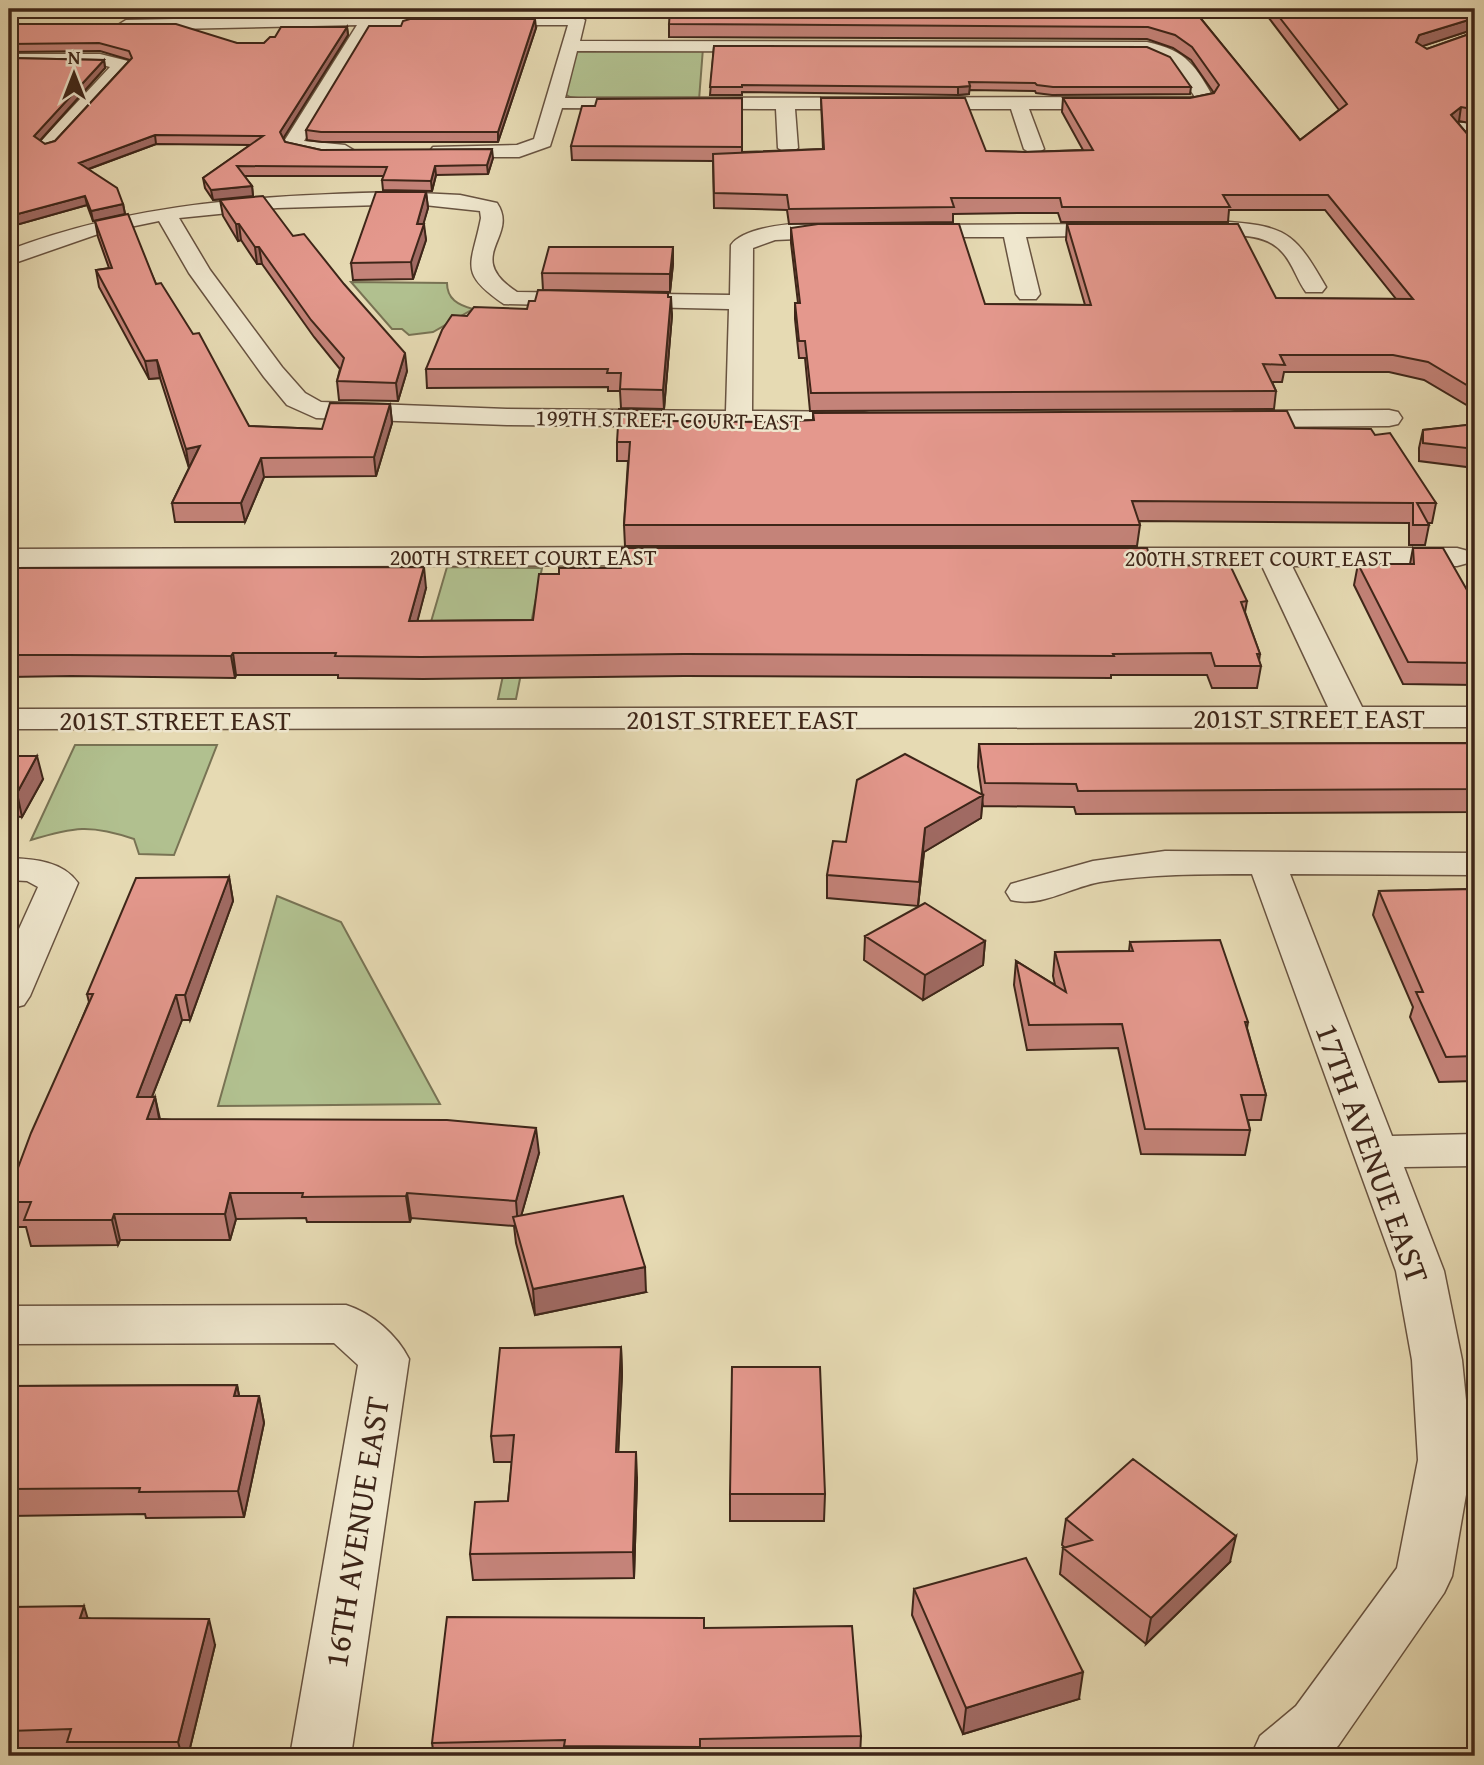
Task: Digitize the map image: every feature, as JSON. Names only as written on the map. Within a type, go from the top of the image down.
[{"type":"street","points":[[363,151],[322,151],[295,146],[293,143],[372,14]]},
{"type":"street","points":[[115,25],[372,14],[578,14],[543,142],[528,148],[500,151],[418,151]]},
{"type":"street","points":[[555,103],[1166,104],[1206,100],[1181,59],[1173,53],[1159,49],[1122,46],[571,46]]},
{"type":"street","points":[[9,59],[100,59],[122,65],[48,145]]},
{"type":"street","points":[[785,104],[788,148]]},
{"type":"street","points":[[1018,104],[1034,149]]},
{"type":"street","points":[[1468,129],[1475,144]]},
{"type":"street","points":[[9,258],[85,232],[166,214],[233,205],[338,199],[454,200],[490,207],[493,214],[481,249],[483,271],[496,289],[512,299],[541,302],[740,302]]},
{"type":"street","name":"199TH STREET COURT EAST","points":[[166,214],[200,274],[239,321],[273,372],[296,398],[316,410],[739,421],[885,421]]},
{"type":"street","points":[[891,231],[1144,230]]},
{"type":"street","points":[[1168,230],[1249,231],[1278,237],[1291,247],[1314,287]]},
{"type":"street","points":[[739,421],[742,245],[766,236],[864,231]]},
{"type":"street","points":[[1014,232],[1028,294]]},
{"type":"street","points":[[1214,419],[1389,418]]},
{"type":"street","name":"200TH STREET COURT EAST","points":[[9,558],[702,556]]},
{"type":"street","name":"200TH STREET COURT EAST","points":[[1064,557],[1457,557]]},
{"type":"street","points":[[1273,558],[1350,717]]},
{"type":"street","name":"201ST STREET EAST","points":[[9,719],[1475,717]]},
{"type":"street","points":[[1025,892],[1093,872],[1165,862],[1475,864]]},
{"type":"street","name":"17TH AVENUE EAST","points":[[1267,863],[1420,1271],[1437,1360],[1445,1460],[1424,1576],[1317,1726],[1282,1756]]},
{"type":"street","points":[[9,869],[35,870],[59,883],[9,996]]},
{"type":"street","points":[[1376,1152],[1475,1150]]},
{"type":"street","name":"16TH AVENUE EAST","points":[[9,1325],[346,1324],[384,1359],[320,1756]]},
{"type":"green space","points":[[703,48],[699,100],[586,99],[570,97],[563,93],[575,53],[580,50]]},
{"type":"green space","points":[[351,282],[447,283],[454,300],[473,309],[433,332],[409,335],[402,329],[392,329]]},
{"type":"green space","points":[[447,567],[542,568],[516,699],[498,699],[512,633],[428,632]]},
{"type":"green space","points":[[75,745],[217,745],[174,855],[139,854],[134,839],[93,829],[59,832],[31,840]]},
{"type":"green space","points":[[277,896],[341,922],[440,1104],[218,1106]]},
{"type":"building","points":[[670,9],[900,9],[902,16],[1031,17],[1062,9],[1193,9],[1300,140],[1347,104],[1273,9],[1475,9],[1475,18],[1419,35],[1416,42],[1427,49],[1475,32],[1475,113],[1472,109],[1461,107],[1451,115],[1469,136],[1475,137],[1475,390],[1428,362],[1393,355],[1280,355],[1285,365],[1263,364],[1276,391],[811,393],[805,341],[799,341],[795,303],[800,303],[791,228],[818,224],[959,224],[985,304],[1091,305],[1067,224],[1238,224],[1276,298],[1413,299],[1328,195],[1223,195],[1230,207],[1062,207],[1060,198],[951,198],[954,207],[789,209],[787,195],[714,193],[713,154],[824,149],[821,98],[965,98],[986,151],[1093,150],[1063,98],[1190,98],[1214,93],[1219,85],[1192,47],[1175,35],[1148,27],[669,24]]},
{"type":"building","points":[[535,19],[498,132],[306,130],[369,26],[401,26],[403,21]]},
{"type":"building","points":[[9,24],[176,24],[237,43],[264,43],[270,37],[275,37],[281,27],[347,27],[280,132],[285,142],[321,150],[492,149],[487,165],[435,166],[431,181],[382,180],[387,167],[237,166],[252,186],[211,190],[203,178],[263,136],[155,135],[79,163],[117,188],[123,204],[91,211],[85,196],[14,215],[9,212],[9,58],[104,60],[34,136],[45,144],[55,141],[132,58],[129,51],[99,43],[9,44]]},
{"type":"building","points":[[714,46],[1147,47],[1170,57],[1191,87],[1053,87],[1035,83],[969,82],[970,86],[958,87],[710,87]]},
{"type":"building","points":[[742,98],[742,147],[571,146],[582,106],[595,106],[597,99]]},
{"type":"building","points":[[376,192],[426,192],[417,224],[424,224],[411,262],[351,263]]},
{"type":"building","points":[[263,196],[293,236],[304,234],[405,353],[396,383],[337,381],[344,358],[311,320],[259,247],[255,247],[220,200]]},
{"type":"building","points":[[128,214],[156,284],[161,283],[193,334],[199,333],[249,426],[322,429],[330,403],[390,404],[374,457],[261,458],[241,503],[172,503],[200,446],[186,449],[157,360],[145,361],[96,270],[112,268],[95,221]]},
{"type":"building","points":[[549,247],[673,247],[670,274],[542,273]]},
{"type":"building","points":[[538,290],[668,293],[668,297],[671,297],[663,390],[620,389],[621,373],[607,373],[608,369],[426,369],[442,330],[452,315],[467,316],[474,307],[527,309],[529,301],[535,301]]},
{"type":"building","points":[[619,409],[661,411],[660,421],[771,422],[814,420],[813,413],[1287,411],[1295,428],[1371,429],[1375,435],[1390,433],[1436,503],[1417,503],[1429,525],[1413,525],[1413,503],[1132,501],[1140,525],[624,525],[630,442],[617,442]]},
{"type":"building","points":[[1475,424],[1475,449],[1423,443],[1423,430]]},
{"type":"building","points":[[622,548],[1147,548],[1153,566],[1230,565],[1247,601],[1241,602],[1260,654],[1257,654],[1261,666],[1215,666],[1211,653],[1113,654],[1114,656],[684,654],[421,657],[335,656],[336,653],[233,653],[231,656],[9,655],[9,568],[424,567],[409,621],[533,620],[539,574],[559,574],[559,568],[621,568]]},
{"type":"building","points":[[1413,548],[1443,548],[1475,604],[1475,663],[1408,662],[1358,564],[1414,564]]},
{"type":"building","points":[[1475,743],[1475,789],[1078,791],[1076,784],[985,783],[979,744]]},
{"type":"building","points":[[905,754],[983,795],[925,828],[919,882],[827,875],[833,841],[846,842],[857,780]]},
{"type":"building","points":[[9,756],[37,756],[17,793],[9,793]]},
{"type":"building","points":[[229,877],[185,995],[176,995],[137,1097],[155,1097],[147,1119],[447,1120],[536,1128],[516,1201],[407,1193],[406,1196],[302,1197],[303,1193],[230,1193],[225,1214],[114,1214],[112,1220],[24,1220],[31,1202],[9,1202],[9,1192],[31,1133],[93,994],[87,994],[136,878]]},
{"type":"building","points":[[1475,889],[1475,1056],[1446,1057],[1416,992],[1423,992],[1379,891]]},
{"type":"building","points":[[925,903],[985,941],[925,975],[865,936]]},
{"type":"building","points":[[1220,940],[1248,1022],[1245,1022],[1266,1095],[1241,1095],[1250,1130],[1145,1129],[1122,1024],[1029,1025],[1016,961],[1066,992],[1055,952],[1133,951],[1130,942]]},
{"type":"building","points":[[623,1196],[645,1267],[533,1289],[513,1217]]},
{"type":"building","points":[[621,1347],[616,1452],[636,1452],[633,1552],[470,1554],[475,1502],[508,1501],[514,1435],[491,1436],[500,1348]]},
{"type":"building","points":[[732,1367],[820,1367],[825,1494],[730,1494]]},
{"type":"building","points":[[237,1385],[234,1396],[259,1396],[238,1491],[139,1492],[140,1488],[9,1489],[9,1386]]},
{"type":"building","points":[[1133,1459],[1236,1536],[1151,1618],[1063,1548],[1092,1540],[1066,1519]]},
{"type":"building","points":[[1026,1558],[1083,1672],[966,1708],[914,1589]]},
{"type":"building","points":[[84,1606],[80,1618],[209,1619],[178,1742],[67,1742],[71,1729],[9,1731],[9,1607]]},
{"type":"building","points":[[447,1617],[704,1618],[704,1628],[852,1626],[861,1736],[700,1739],[700,1747],[564,1746],[565,1740],[432,1743]]}]
